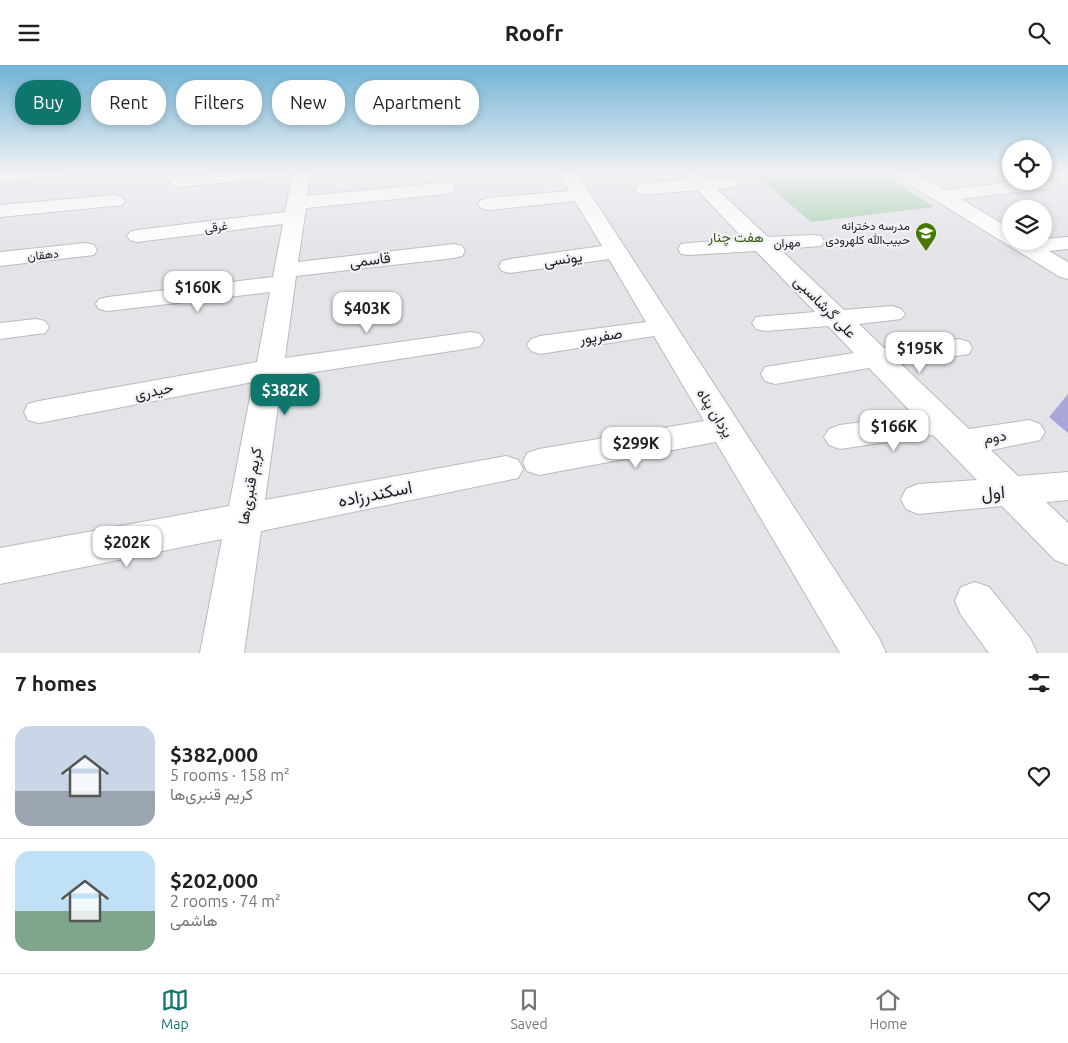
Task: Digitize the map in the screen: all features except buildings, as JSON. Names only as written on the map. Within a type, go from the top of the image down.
[{"type":"street","name":"کریم قنبری‌ها","points":[[222,653],[298,199]]},
{"type":"street","name":"غرقی","points":[[137,236],[368,199]]},
{"type":"street","points":[[488,203],[504,199]]},
{"type":"street","name":"یزدان پناه","points":[[584,199],[864,653]]},
{"type":"street","name":"علی گرشاسبی","points":[[717,199],[1068,548]]},
{"type":"street","points":[[948,199],[1002,232]]},
{"type":"street","points":[[0,211],[116,201]]},
{"type":"street","name":"مهران","points":[[689,249],[813,241]]},
{"type":"street","points":[[1052,243],[1068,243]]},
{"type":"street","name":"دهقان","points":[[0,259],[86,250]]},
{"type":"street","points":[[1031,250],[1068,272]]},
{"type":"street","name":"قاسمی","points":[[108,304],[454,251]]},
{"type":"street","name":"یونسی","points":[[510,266],[616,251]]},
{"type":"street","points":[[765,323],[892,314]]},
{"type":"street","points":[[0,331],[36,327]]},
{"type":"street","name":"صفرپور","points":[[540,345],[663,327]]},
{"type":"street","name":"حیدری","points":[[39,412],[270,369],[471,340]]},
{"type":"street","points":[[775,374],[877,358],[959,348]]},
{"type":"street","name":"اسکندرزاده","points":[[0,566],[726,429]]},
{"type":"street","name":"دوم","points":[[840,437],[1029,431]]},
{"type":"street","name":"اول","points":[[918,499],[1068,486]]},
{"type":"street","points":[[975,601],[1015,653]]},
{"type":"green space","points":[[784,199],[922,199],[934,207],[811,222]]},
{"type":"place","name":"مدرسه دخترانه حبیب‌الله کلهرودی","points":[[926,252]]},
{"type":"district","name":"هفت چنار","points":[[736,237]]}]
